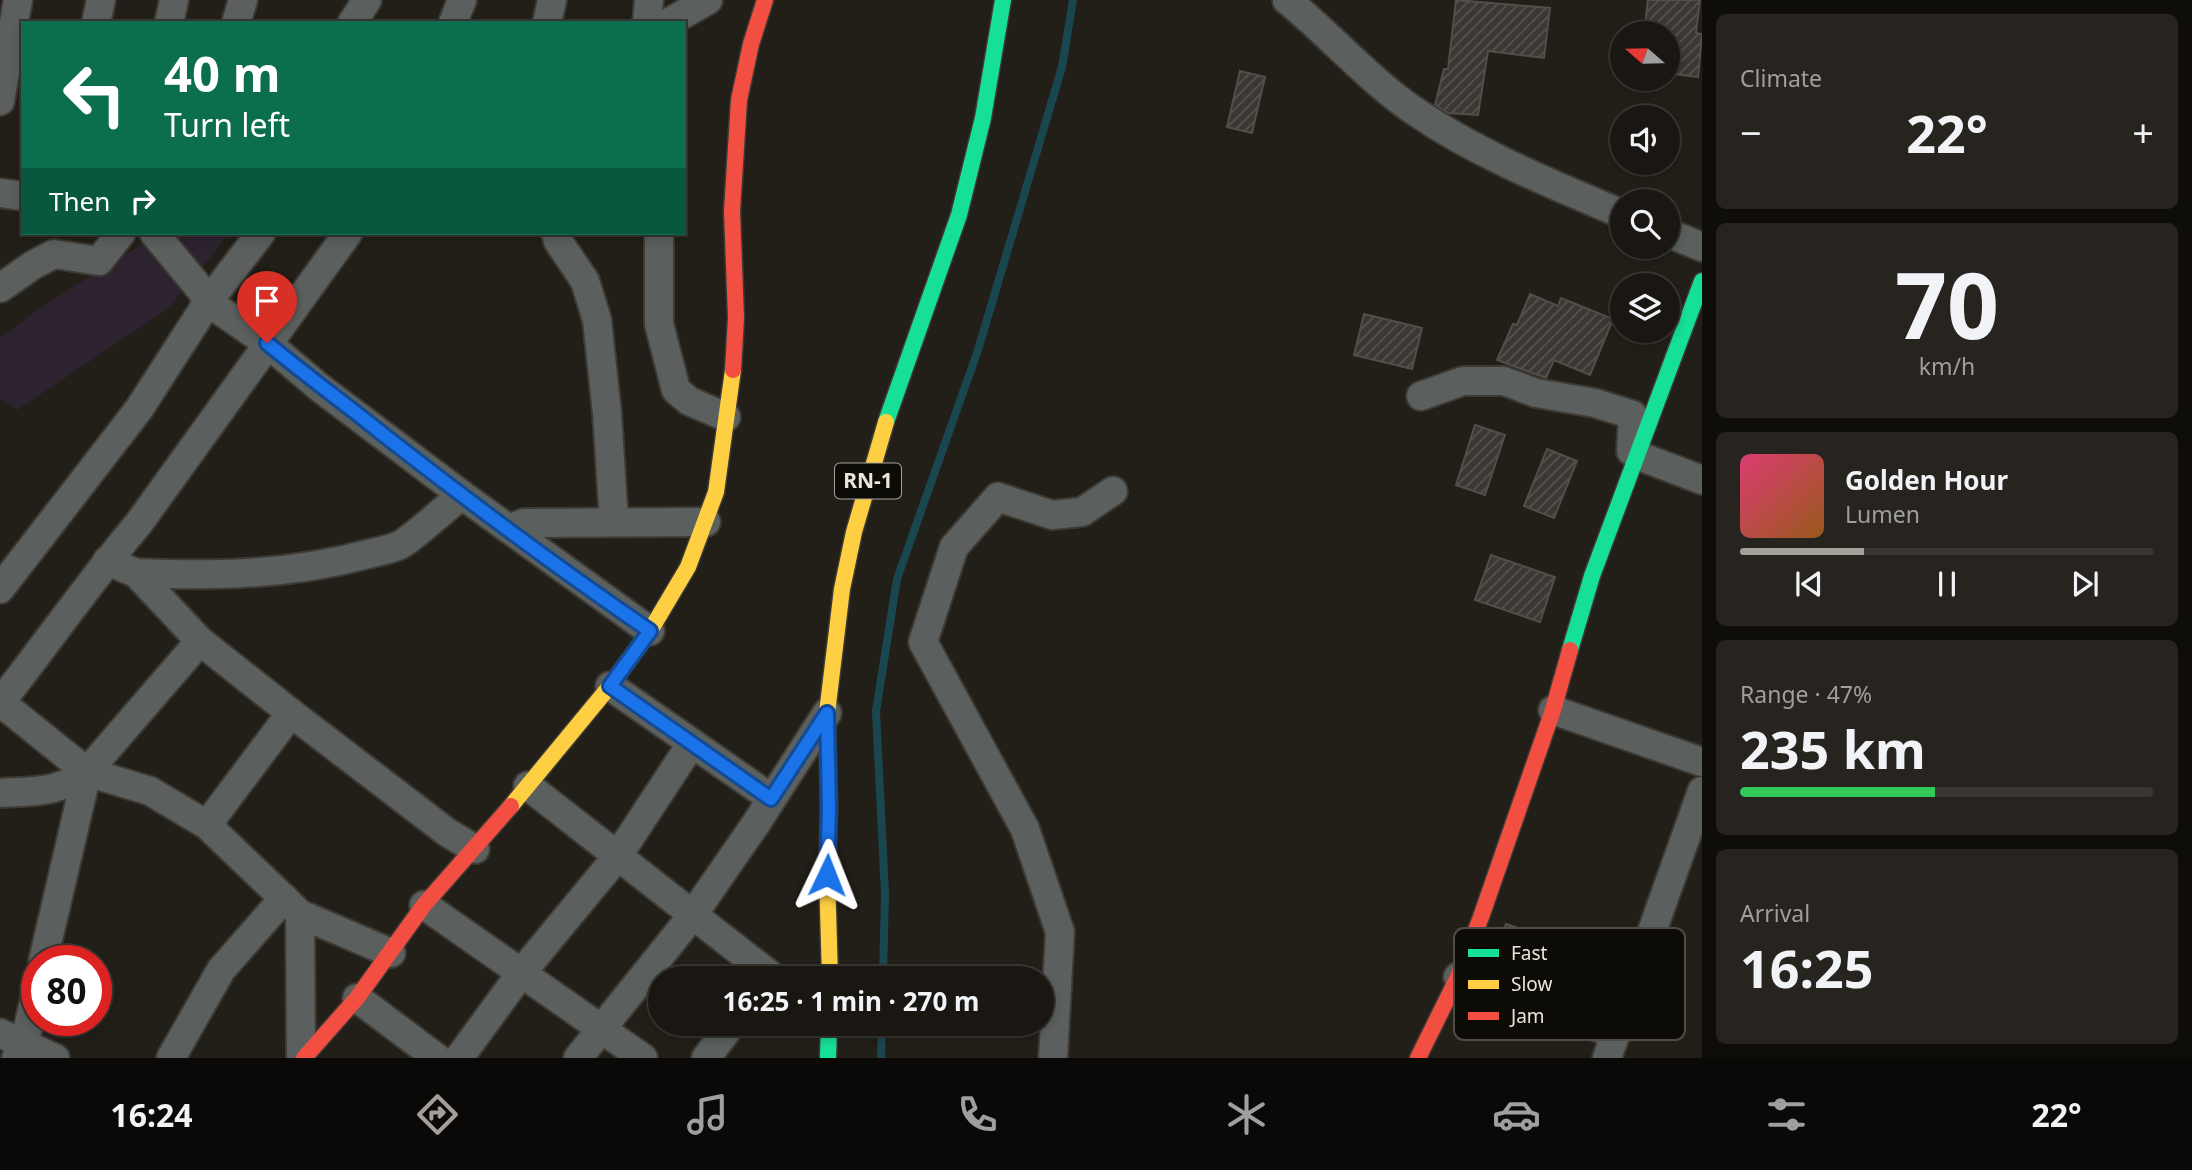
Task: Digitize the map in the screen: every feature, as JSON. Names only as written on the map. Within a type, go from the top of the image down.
[{"type":"main road","points":[[302,1058],[357,998],[424,905],[475,849],[610,686],[650,631],[688,567],[716,492],[735,340],[732,211],[738,100],[765,0]]},
{"type":"main road","name":"RN-1","points":[[830,966],[827,713],[840,602],[854,533],[886,421],[958,215],[983,118],[1003,0]]},
{"type":"main road","points":[[1476,928],[1553,710],[1592,576],[1702,281]]},
{"type":"main road","points":[[1418,1058],[1454,984]]},
{"type":"main road","points":[[828,1058],[829,1036]]},
{"type":"street","points":[[0,101],[10,60],[18,0]]},
{"type":"street","points":[[96,21],[101,0]]},
{"type":"street","points":[[170,21],[174,0]]},
{"type":"street","points":[[237,21],[243,0]]},
{"type":"street","points":[[353,21],[367,0]]},
{"type":"street","points":[[454,21],[462,0]]},
{"type":"street","points":[[547,21],[552,0]]},
{"type":"street","points":[[649,0],[660,21]]},
{"type":"street","points":[[663,21],[708,0]]},
{"type":"street","points":[[1291,3],[1414,111],[1464,141],[1610,209]]},
{"type":"street","points":[[0,193],[21,196]]},
{"type":"street","points":[[0,262],[49,250],[99,261],[119,235]]},
{"type":"street","points":[[156,235],[208,302],[267,343],[319,387],[462,495],[650,631]]},
{"type":"street","points":[[0,589],[139,409],[208,302],[259,235]]},
{"type":"street","points":[[347,235],[139,523],[107,561],[50,641],[0,703],[87,772],[150,791],[207,825],[292,906],[391,953]]},
{"type":"street","points":[[556,235],[585,281],[597,320],[604,374],[614,522]]},
{"type":"street","points":[[659,235],[659,324],[676,390],[689,401],[726,417]]},
{"type":"street","points":[[1680,238],[1702,247]]},
{"type":"street","points":[[0,288],[49,250]]},
{"type":"street","points":[[1420,396],[1463,381],[1504,381],[1536,393],[1595,403],[1633,415],[1634,467],[1702,480]]},
{"type":"street","points":[[1053,1058],[1060,932],[1025,829],[923,642],[954,547],[998,497],[1052,516],[1082,512],[1113,491]]},
{"type":"street","points":[[107,561],[136,573],[203,576],[316,566],[399,545],[462,495]]},
{"type":"street","points":[[509,529],[524,523],[706,522]]},
{"type":"street","points":[[136,573],[201,641],[290,713],[448,833],[475,849]]},
{"type":"street","points":[[0,793],[60,788],[87,772],[201,641]]},
{"type":"street","points":[[610,686],[771,799]]},
{"type":"street","points":[[1553,710],[1702,762]]},
{"type":"street","points":[[207,825],[290,713]]},
{"type":"street","points":[[578,1058],[692,916],[827,713]]},
{"type":"street","points":[[459,1058],[522,972],[617,856],[692,743]]},
{"type":"street","points":[[47,945],[87,772]]},
{"type":"street","points":[[528,786],[757,966]]},
{"type":"street","points":[[1653,928],[1702,791]]},
{"type":"street","points":[[424,905],[643,1058]]},
{"type":"street","points":[[172,1058],[221,970],[292,906]]},
{"type":"street","points":[[292,906],[302,1058]]},
{"type":"street","points":[[357,998],[437,1058]]},
{"type":"street","points":[[21,1026],[13,1045],[55,1058]]},
{"type":"street","points":[[706,1058],[723,1036]]},
{"type":"shaded area","points":[[157,235],[228,235],[168,309],[17,410],[0,399],[0,338],[47,303]]},
{"type":"building","points":[[1456,0],[1550,8],[1544,58],[1488,51],[1478,115],[1448,113],[1435,105],[1444,69],[1448,69]]},
{"type":"building","points":[[1648,0],[1700,0],[1696,33],[1702,34],[1698,77],[1680,75],[1680,21],[1645,21]]},
{"type":"building","points":[[1240,71],[1265,77],[1252,133],[1227,127]]},
{"type":"building","points":[[1530,294],[1558,306],[1561,298],[1610,318],[1610,326],[1590,375],[1554,360],[1546,378],[1497,360],[1513,324],[1517,325]]},
{"type":"building","points":[[1364,314],[1422,328],[1412,369],[1354,355]]},
{"type":"building","points":[[1475,425],[1505,435],[1485,495],[1456,485]]},
{"type":"building","points":[[1547,449],[1577,461],[1554,518],[1524,506]]},
{"type":"building","points":[[1491,555],[1555,577],[1540,622],[1475,600]]},
{"type":"waterway","points":[[883,966],[885,894],[876,711],[897,579],[978,350],[1062,67],[1073,0]]},
{"type":"waterway","points":[[881,1058],[882,1036]]},
{"type":"traffic: fast","points":[[886,422],[959,215],[983,118],[1003,0]]},
{"type":"traffic: fast","points":[[1570,650],[1592,576],[1702,281]]},
{"type":"traffic: fast","points":[[828,1058],[829,1036]]},
{"type":"traffic: slow","points":[[511,806],[610,686],[650,631],[688,567],[716,492],[733,370]]},
{"type":"traffic: slow","points":[[830,966],[827,713],[842,589],[854,532],[886,422]]},
{"type":"traffic: jam","points":[[733,370],[736,318],[732,211],[739,100],[751,44],[765,0]]},
{"type":"traffic: jam","points":[[1477,928],[1553,710],[1570,650]]},
{"type":"traffic: jam","points":[[304,1058],[357,998],[424,905],[511,806]]},
{"type":"traffic: jam","points":[[1418,1058],[1454,985]]},
{"type":"route","points":[[267,343],[319,387],[416,460],[650,631],[610,686],[771,799],[827,713],[827,875]]}]
